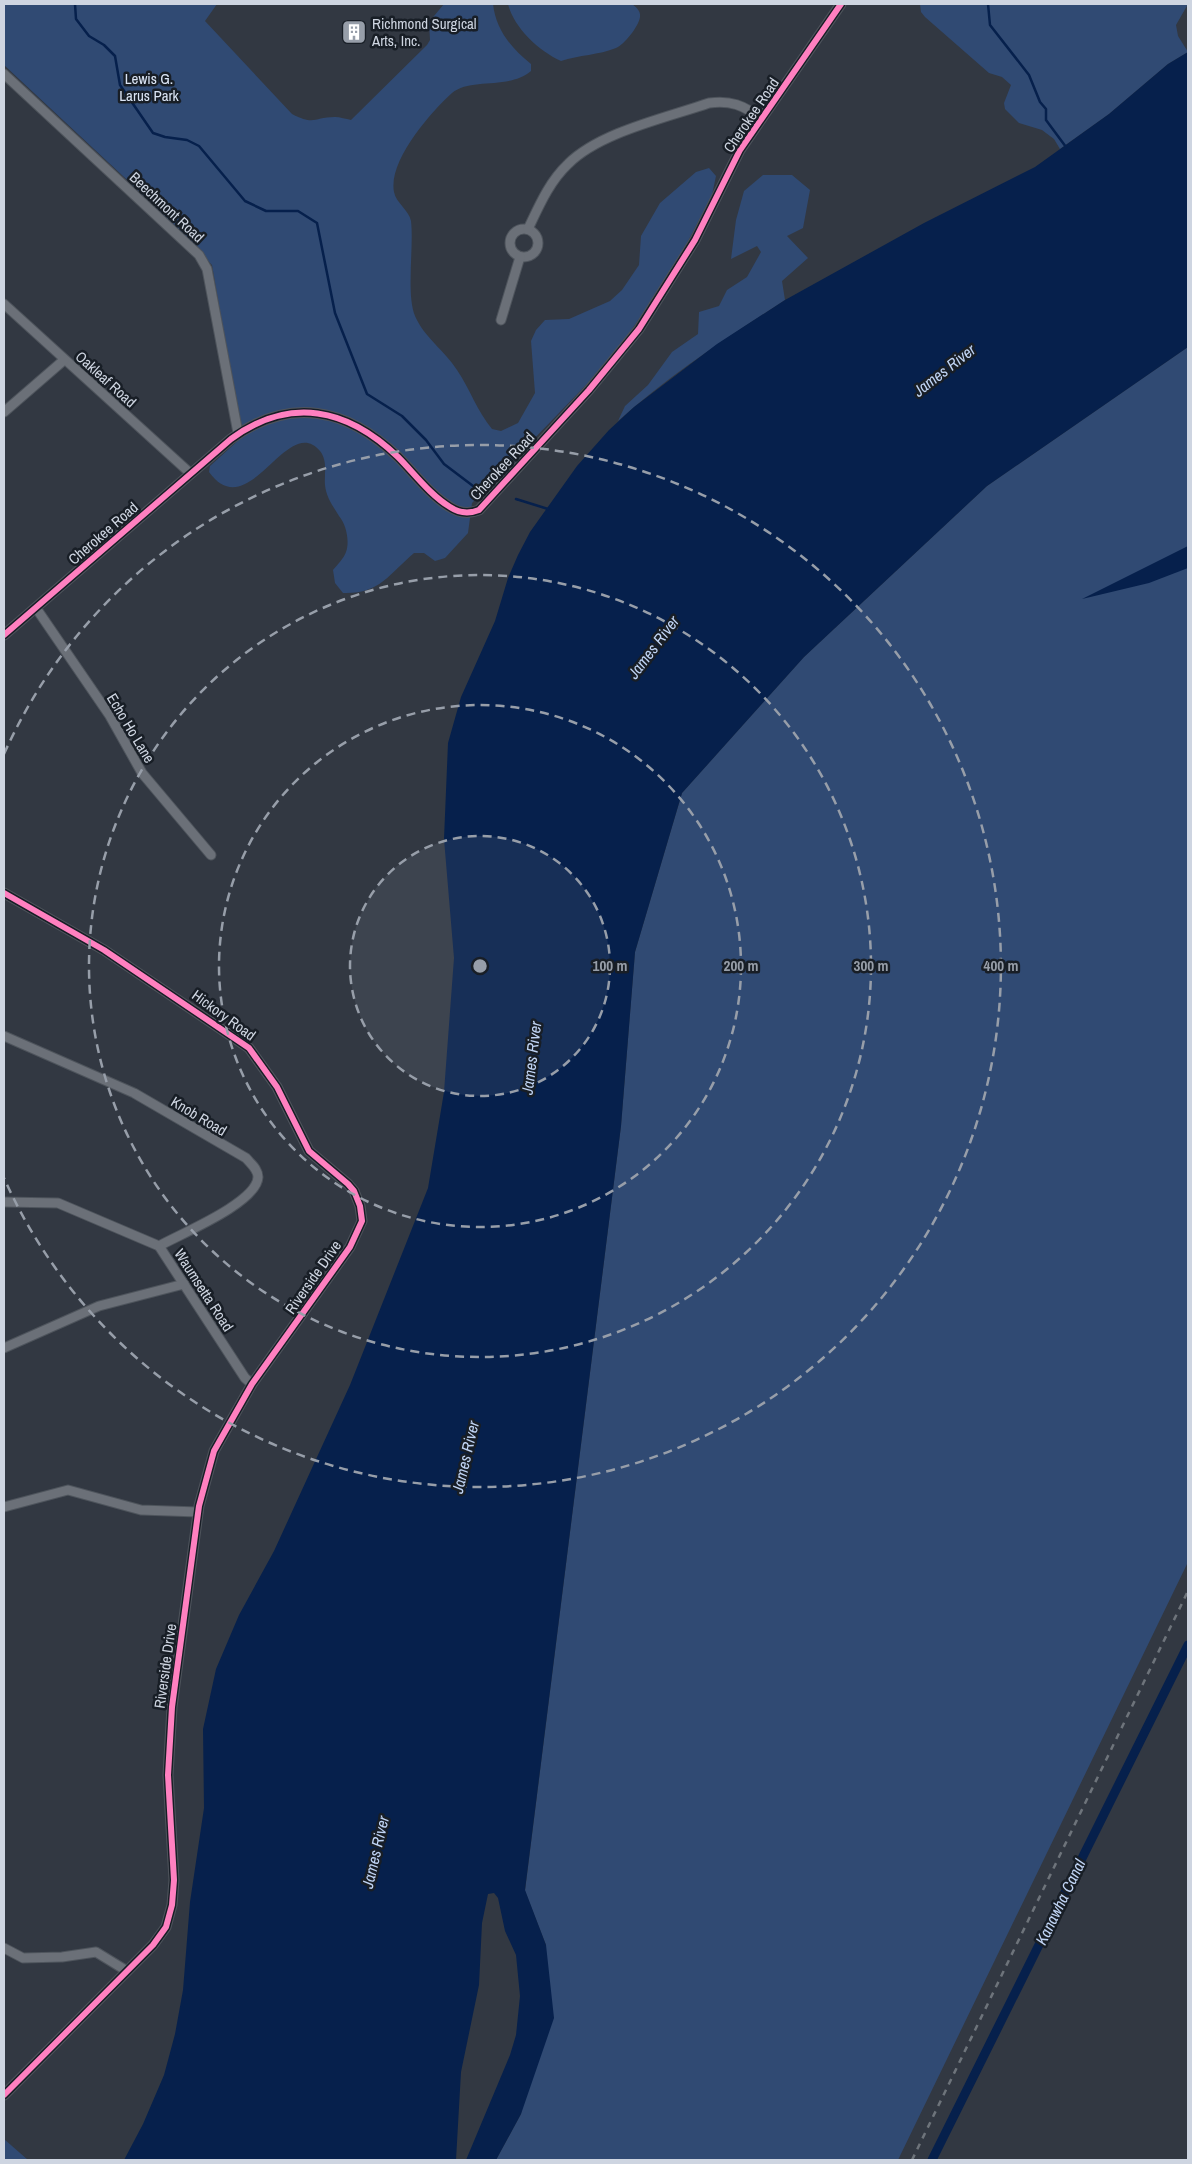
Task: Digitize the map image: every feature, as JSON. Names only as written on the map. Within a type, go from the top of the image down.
[{"type":"street","name":"Cherokee Road","points":[[4,635],[190,473],[238,434],[265,418],[286,413],[315,414],[338,419],[355,426],[381,443],[450,508],[464,513],[479,510],[594,385],[639,329],[695,240],[733,164],[761,119],[841,4]]},
{"type":"street","name":"Beechmont Road","points":[[4,74],[199,255],[207,270],[238,434]]},
{"type":"street","points":[[528,229],[536,235],[538,244],[530,256],[520,257],[510,248],[510,239],[515,232],[528,229],[554,180],[578,155],[602,140],[708,103],[721,101],[742,105],[761,119]]},
{"type":"street","points":[[501,320],[520,257]]},
{"type":"street","name":"Oakleaf Road","points":[[4,304],[190,473]]},
{"type":"street","points":[[4,412],[64,360]]},
{"type":"street","name":"Echo Ho Lane","points":[[36,608],[110,716],[142,773],[211,856]]},
{"type":"street","name":"Hickory Road","points":[[4,893],[104,950],[249,1048],[277,1088],[309,1150],[354,1191],[360,1206],[362,1221]]},
{"type":"street","name":"Knob Road","points":[[4,1036],[134,1094],[246,1158],[258,1172],[255,1188],[247,1196],[229,1209],[159,1246]]},
{"type":"street","name":"Waumsetta Road","points":[[4,1202],[58,1203],[159,1246],[245,1378],[252,1384]]},
{"type":"street","name":"Riverside Drive","points":[[4,2095],[153,1945],[166,1927],[172,1905],[174,1880],[168,1775],[172,1707],[198,1512],[214,1451],[252,1384],[350,1247],[362,1221]]},
{"type":"street","points":[[4,1348],[99,1306],[184,1284]]},
{"type":"street","points":[[4,1507],[68,1490],[141,1510],[198,1512]]},
{"type":"street","points":[[4,1948],[23,1958],[62,1958],[96,1952],[127,1971]]},
{"type":"green space","name":"Lewis G. Larus Park","points":[[4,4],[217,4],[205,21],[292,114],[305,120],[335,117],[351,120],[427,45],[430,40],[429,22],[444,4],[493,4],[501,30],[517,52],[531,64],[531,71],[522,77],[512,80],[469,85],[452,93],[412,138],[397,166],[394,180],[395,196],[408,213],[411,221],[411,295],[415,316],[424,331],[457,370],[492,429],[501,431],[518,423],[535,393],[531,341],[536,330],[545,320],[569,319],[610,301],[622,290],[639,265],[641,236],[660,203],[696,172],[709,168],[716,176],[712,195],[686,245],[655,296],[625,339],[587,384],[472,503],[468,533],[445,558],[435,561],[424,553],[414,553],[390,576],[375,587],[343,593],[335,583],[333,570],[346,552],[348,543],[347,533],[344,523],[327,494],[325,463],[320,451],[307,443],[294,446],[253,479],[239,486],[224,485],[209,472],[210,466],[242,437],[212,265],[154,205],[4,65]]},
{"type":"green space","points":[[508,4],[632,4],[639,11],[640,17],[634,30],[616,48],[561,61],[544,51],[528,38],[516,22]]},
{"type":"green space","points":[[920,4],[1188,4],[1176,25],[1178,36],[1188,52],[1168,64],[1109,114],[1060,149],[1054,139],[1042,130],[1019,123],[1005,109],[1004,103],[1011,85],[1002,77],[989,73],[925,17],[921,12]]},
{"type":"green space","points":[[763,175],[792,175],[810,190],[803,228],[787,236],[808,258],[782,281],[785,300],[678,372],[618,421],[625,406],[648,385],[672,352],[698,334],[699,312],[719,306],[727,290],[747,277],[761,252],[757,246],[731,259],[736,220],[744,191]]},
{"type":"green space","points":[[1188,347],[1188,1562],[898,2160],[496,2160],[521,2114],[546,1945],[525,1891],[621,1126],[635,952],[682,793],[804,657],[987,486]]},
{"type":"green space","points":[[4,2139],[28,2160],[4,2160]]},
{"type":"water","name":"James River","points":[[1188,52],[1188,347],[987,486],[804,657],[682,793],[635,952],[621,1126],[525,1890],[546,1945],[554,2018],[521,2114],[496,2160],[466,2160],[510,2055],[516,2035],[520,1996],[516,1955],[505,1931],[498,1898],[494,1893],[488,1894],[482,1923],[479,1985],[461,2072],[456,2160],[124,2160],[143,2124],[164,2075],[175,2034],[183,1990],[190,1902],[204,1808],[203,1729],[216,1669],[239,1615],[274,1551],[350,1385],[428,1188],[444,1092],[454,958],[444,839],[448,743],[461,697],[495,621],[508,578],[518,555],[530,532],[577,466],[609,430],[634,407],[717,344],[785,300],[924,223],[1035,167],[1109,114],[1168,64]]},
{"type":"water","points":[[1188,546],[1188,568],[1149,583],[1082,599]]},
{"type":"waterway","points":[[75,4],[76,19],[89,36],[104,45],[115,56],[120,85],[153,133],[187,140],[199,146],[245,201],[266,211],[298,211],[317,223],[335,313],[367,394],[402,416],[426,440],[444,464],[481,492]]},
{"type":"waterway","points":[[988,4],[990,25],[1029,75],[1040,102],[1046,109],[1046,120],[1066,147]]},
{"type":"waterway","points":[[516,499],[548,509]]},
{"type":"waterway","name":"Kanawha Canal","points":[[932,2160],[1188,1645]]},
{"type":"railway","points":[[912,2160],[1188,1591]]},
{"type":"cycle path","points":[[4,635],[231,439],[253,425],[275,417],[296,413],[318,414],[338,418],[359,427],[379,440],[429,490],[453,509],[460,512],[479,510],[589,390],[639,329],[695,240],[740,150],[841,4]]},
{"type":"cycle path","points":[[4,893],[104,950],[249,1048],[277,1087],[309,1151],[354,1191],[360,1206],[362,1221],[350,1247],[252,1384],[214,1451],[199,1506],[172,1707],[168,1775],[174,1880],[172,1905],[166,1927],[153,1945],[4,2095]]},
{"type":"place","name":"Richmond Surgical Arts, Inc.","points":[[354,32]]}]
